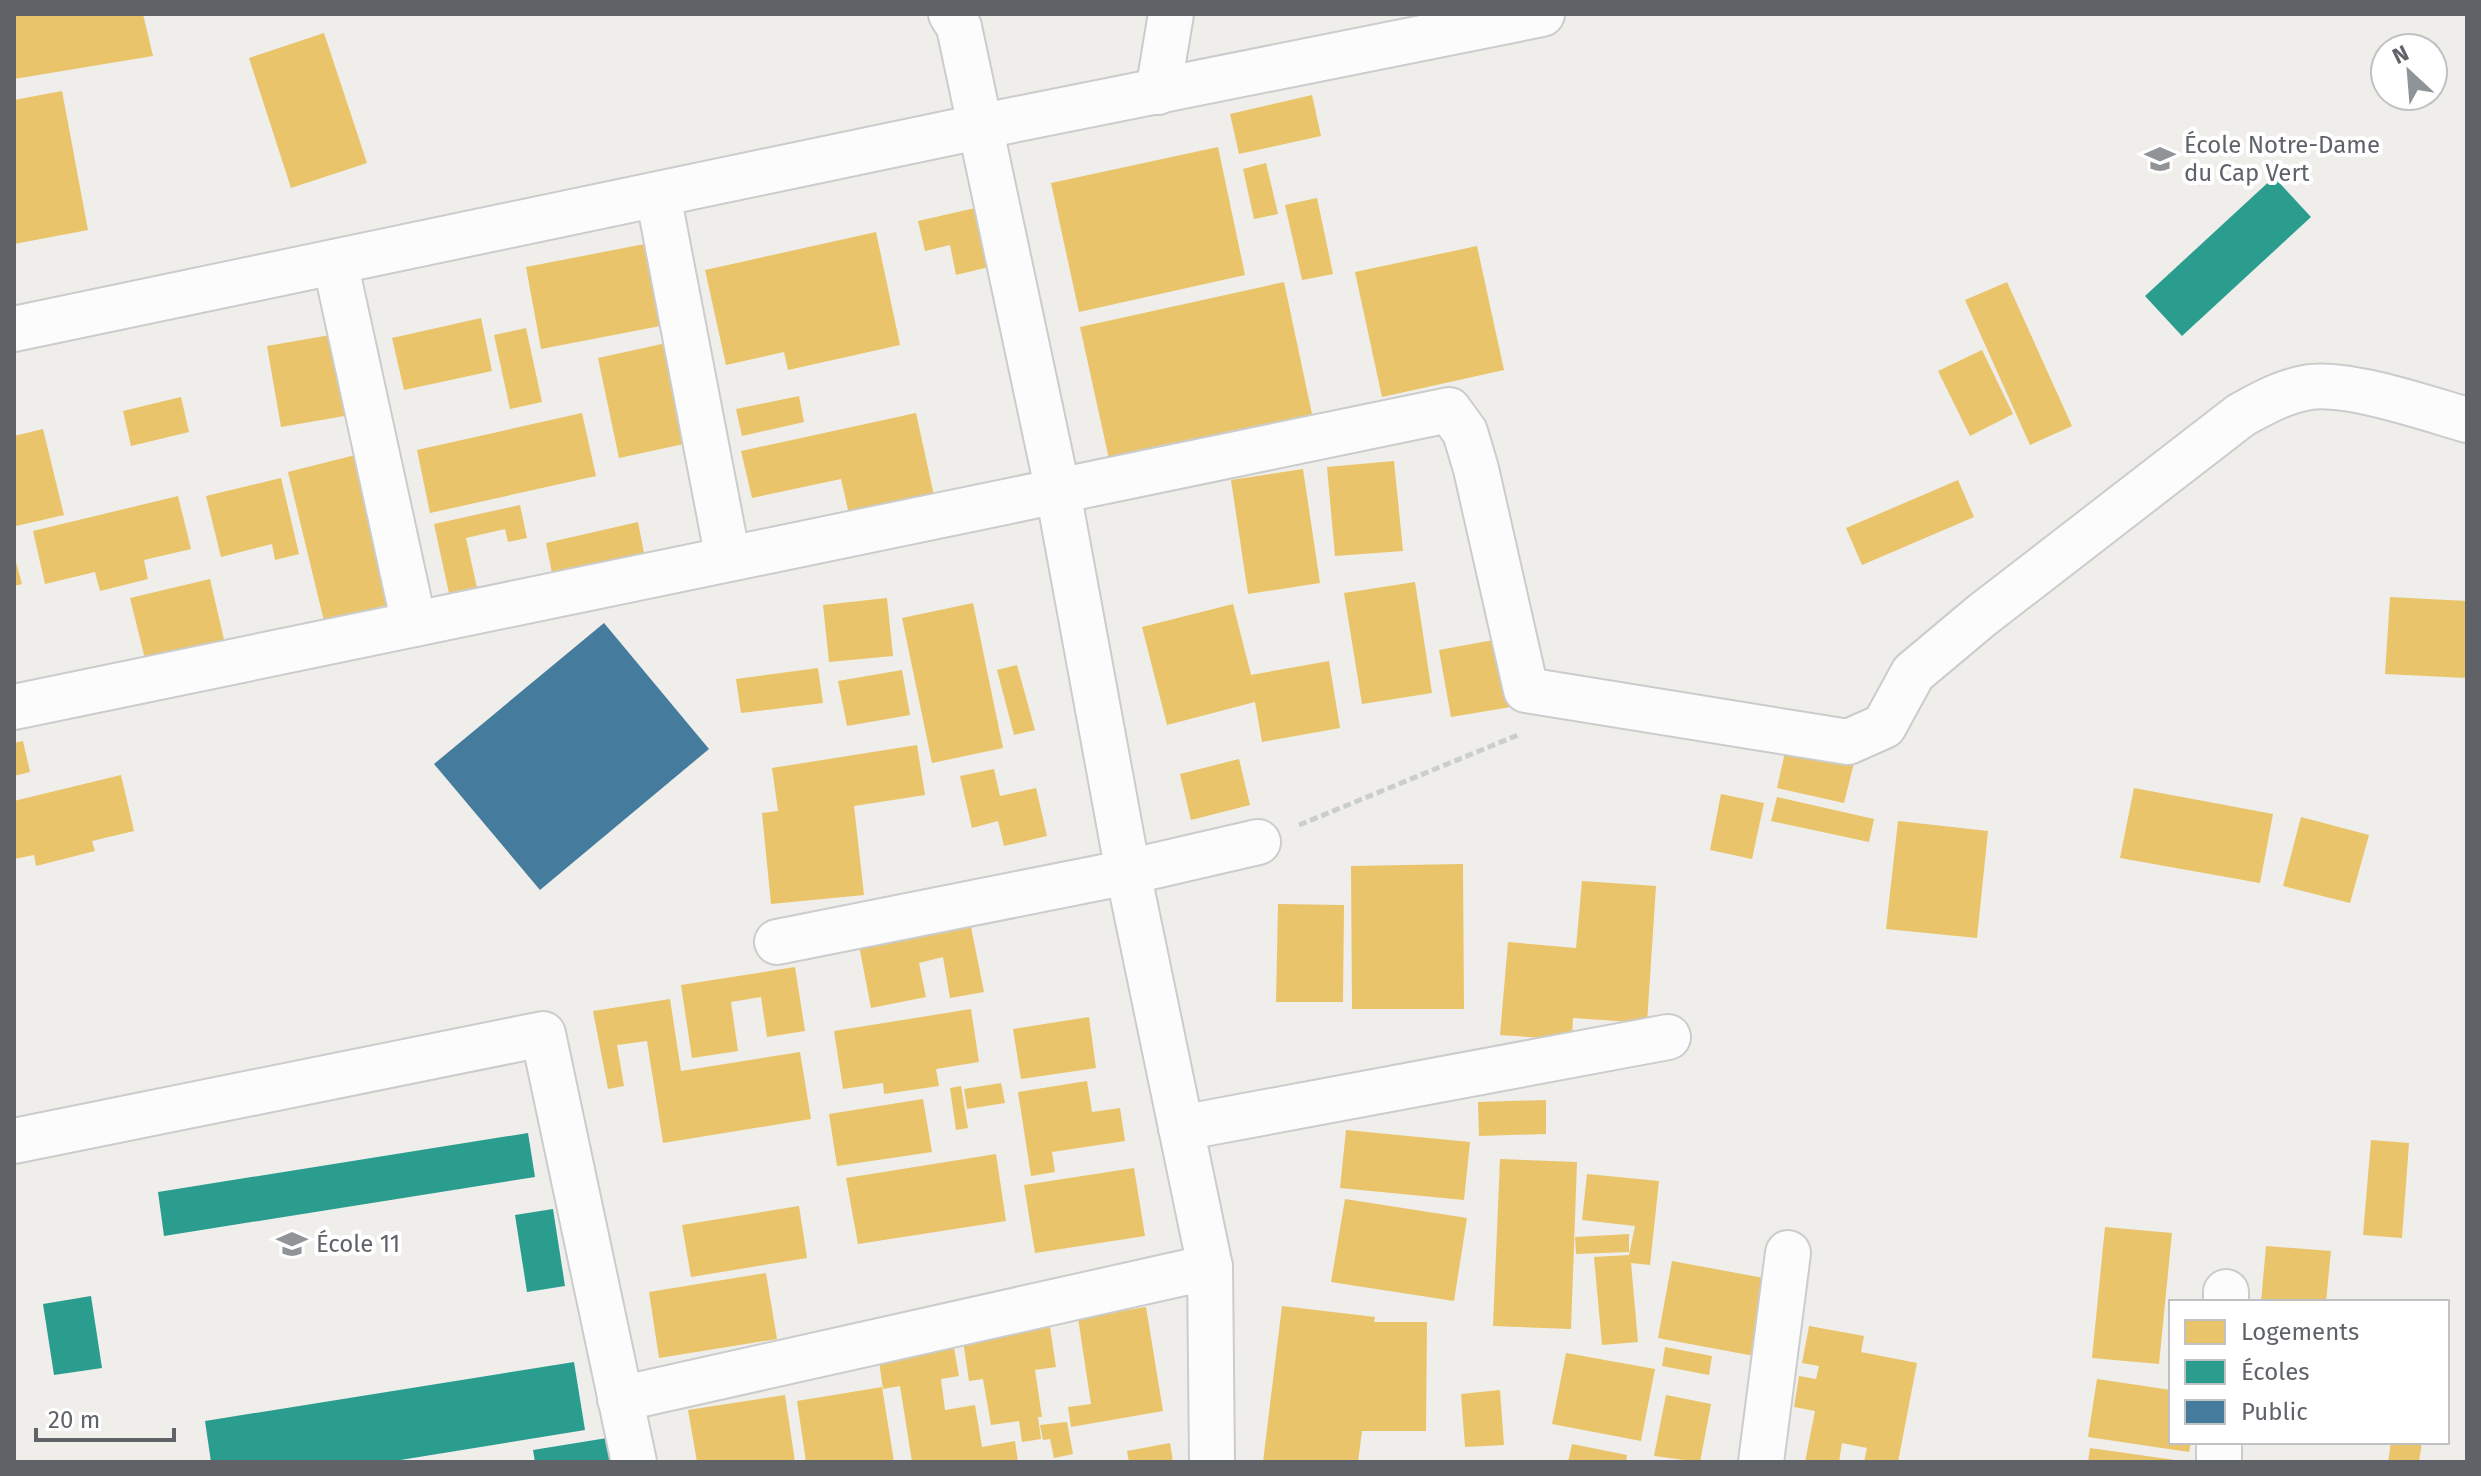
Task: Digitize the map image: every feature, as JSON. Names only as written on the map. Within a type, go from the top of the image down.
[{"type":"street","points":[[951,14],[959,27],[1058,492],[1128,872],[1210,1267],[1212,1462]]},
{"type":"street","points":[[1158,92],[1171,14]]},
{"type":"street","points":[[14,329],[978,127],[1542,14]]},
{"type":"street","points":[[658,195],[728,559]]},
{"type":"street","points":[[335,262],[414,624]]},
{"type":"street","points":[[14,707],[1449,410],[1465,432],[1476,469],[1526,690],[1848,742],[1884,726],[1913,673],[1981,616],[2241,415],[2278,395],[2312,387],[2382,396],[2467,420]]},
{"type":"street","points":[[777,942],[1128,872],[1258,842]]},
{"type":"street","points":[[14,1141],[543,1034],[634,1462]]},
{"type":"street","points":[[1181,1128],[1668,1037]]},
{"type":"street","points":[[1761,1462],[1788,1253]]},
{"type":"street","points":[[620,1399],[1210,1267]]},
{"type":"path","points":[[1258,842],[1518,737],[1526,690]]},
{"type":"building: Logements","points":[[14,14],[143,14],[153,56],[14,79]]},
{"type":"building: Logements","points":[[324,33],[367,163],[291,188],[249,58]]},
{"type":"building: Logements","points":[[62,91],[88,230],[14,244],[14,100]]},
{"type":"building: Logements","points":[[1312,95],[1321,136],[1239,154],[1230,114]]},
{"type":"building: Logements","points":[[1218,147],[1245,275],[1079,312],[1051,183]]},
{"type":"building: Logements","points":[[1266,163],[1278,214],[1254,219],[1243,169]]},
{"type":"building: Logements","points":[[1317,198],[1333,274],[1302,280],[1285,205]]},
{"type":"building: Logements","points":[[984,206],[997,265],[956,275],[950,245],[925,251],[918,221]]},
{"type":"building: Logements","points":[[876,232],[900,345],[788,370],[784,352],[726,365],[705,270]]},
{"type":"building: Logements","points":[[660,241],[676,323],[541,349],[526,267]]},
{"type":"building: Logements","points":[[1477,246],[1504,370],[1382,397],[1355,272]]},
{"type":"building: Logements","points":[[1284,282],[1312,414],[1109,459],[1080,327]]},
{"type":"building: Logements","points":[[2007,282],[2072,426],[2030,445],[1965,300]]},
{"type":"building: Logements","points":[[481,318],[492,371],[404,390],[392,338]]},
{"type":"building: Logements","points":[[526,328],[542,402],[510,409],[494,335]]},
{"type":"building: Logements","points":[[342,333],[356,414],[281,427],[267,346]]},
{"type":"building: Logements","points":[[671,342],[693,442],[619,458],[598,358]]},
{"type":"building: Logements","points":[[1982,350],[2013,414],[1970,436],[1938,371]]},
{"type":"building: Logements","points":[[799,396],[804,422],[742,436],[736,409]]},
{"type":"building: Logements","points":[[181,397],[189,432],[131,446],[123,411]]},
{"type":"building: Logements","points":[[582,413],[596,476],[430,513],[417,450]]},
{"type":"building: Logements","points":[[916,413],[936,505],[851,523],[841,479],[752,498],[741,451]]},
{"type":"building: Logements","points":[[43,429],[64,515],[16,526],[14,436]]},
{"type":"building: Logements","points":[[367,452],[402,601],[324,621],[288,472]]},
{"type":"building: Logements","points":[[1394,461],[1403,551],[1335,556],[1327,467]]},
{"type":"building: Logements","points":[[1303,469],[1320,583],[1248,594],[1231,480]]},
{"type":"building: Logements","points":[[281,478],[299,554],[275,560],[272,544],[221,557],[206,496]]},
{"type":"building: Logements","points":[[1958,480],[1974,517],[1862,565],[1846,528]]},
{"type":"building: Logements","points":[[178,496],[191,549],[144,560],[148,579],[100,591],[95,572],[45,584],[33,531]]},
{"type":"building: Logements","points":[[520,505],[527,538],[508,542],[505,529],[466,538],[481,606],[453,612],[434,524]]},
{"type":"building: Logements","points":[[638,522],[645,558],[553,578],[546,543]]},
{"type":"building: Logements","points":[[14,555],[22,584],[14,586]]},
{"type":"building: Logements","points":[[210,579],[225,644],[146,663],[130,598]]},
{"type":"building: Logements","points":[[1415,582],[1432,693],[1362,704],[1344,593]]},
{"type":"building: Logements","points":[[2390,597],[2467,601],[2467,678],[2385,674]]},
{"type":"building: Logements","points":[[887,598],[893,656],[829,662],[823,605]]},
{"type":"building: Logements","points":[[973,603],[1003,748],[932,763],[902,618]]},
{"type":"building: Logements","points":[[1233,604],[1251,675],[1329,661],[1340,728],[1262,742],[1255,702],[1167,725],[1142,627]]},
{"type":"building: Logements","points":[[1499,639],[1511,707],[1451,717],[1439,650]]},
{"type":"building: Logements","points":[[1017,665],[1035,730],[1014,735],[997,670]]},
{"type":"building: Logements","points":[[818,668],[823,703],[741,713],[736,679]]},
{"type":"building: Logements","points":[[902,670],[910,715],[847,726],[838,681]]},
{"type":"building: Logements","points":[[23,741],[30,772],[14,776],[14,743]]},
{"type":"building: Logements","points":[[917,745],[925,795],[854,806],[864,895],[771,904],[762,813],[778,811],[772,768]]},
{"type":"building: Logements","points":[[1786,748],[1854,763],[1844,803],[1777,788]]},
{"type":"building: Logements","points":[[1239,759],[1250,805],[1191,820],[1180,774]]},
{"type":"building: Logements","points":[[994,769],[1000,796],[1036,788],[1047,836],[1004,846],[998,821],[972,828],[960,776]]},
{"type":"building: Logements","points":[[121,775],[134,831],[92,841],[95,851],[36,866],[34,855],[14,859],[14,801]]},
{"type":"building: Logements","points":[[2134,788],[2273,814],[2260,883],[2120,858]]},
{"type":"building: Logements","points":[[1721,794],[1764,803],[1752,859],[1710,850]]},
{"type":"building: Logements","points":[[1777,797],[1874,819],[1869,842],[1771,821]]},
{"type":"building: Logements","points":[[2301,817],[2369,835],[2350,903],[2283,886]]},
{"type":"building: Logements","points":[[1898,821],[1988,831],[1977,938],[1886,929]]},
{"type":"building: Logements","points":[[1463,864],[1464,1009],[1352,1009],[1351,866]]},
{"type":"building: Logements","points":[[1582,881],[1656,886],[1647,1023],[1573,1018],[1572,1040],[1500,1035],[1508,942],[1576,948]]},
{"type":"building: Logements","points":[[1278,904],[1344,905],[1343,1002],[1276,1002]]},
{"type":"building: Logements","points":[[970,922],[984,992],[950,998],[943,957],[919,963],[926,997],[871,1008],[857,935]]},
{"type":"building: Logements","points":[[795,967],[805,1031],[767,1037],[761,997],[731,1002],[738,1051],[692,1058],[681,985]]},
{"type":"building: Logements","points":[[670,999],[681,1071],[800,1052],[811,1119],[663,1143],[647,1041],[617,1045],[624,1086],[608,1089],[593,1011]]},
{"type":"building: Logements","points":[[971,1009],[979,1062],[936,1069],[939,1086],[884,1094],[883,1083],[843,1089],[834,1031]]},
{"type":"building: Logements","points":[[1089,1017],[1096,1068],[1021,1079],[1013,1029]]},
{"type":"building: Logements","points":[[1087,1081],[1092,1112],[1120,1108],[1125,1141],[1052,1152],[1055,1172],[1031,1176],[1018,1092]]},
{"type":"building: Logements","points":[[1001,1083],[1005,1103],[967,1109],[964,1089]]},
{"type":"building: Logements","points":[[961,1086],[968,1128],[956,1130],[950,1088]]},
{"type":"building: Logements","points":[[923,1099],[932,1152],[837,1166],[829,1114]]},
{"type":"building: Logements","points":[[1546,1100],[1546,1134],[1479,1136],[1478,1102]]},
{"type":"building: Logements","points":[[1346,1130],[1470,1142],[1464,1200],[1340,1188]]},
{"type":"building: Logements","points":[[2371,1140],[2409,1143],[2402,1238],[2363,1235]]},
{"type":"building: Logements","points":[[996,1154],[1006,1221],[858,1244],[846,1178]]},
{"type":"building: Logements","points":[[1500,1159],[1577,1162],[1571,1329],[1493,1326]]},
{"type":"building: Logements","points":[[1134,1168],[1145,1236],[1035,1253],[1024,1185]]},
{"type":"building: Logements","points":[[1587,1174],[1659,1181],[1650,1265],[1631,1263],[1638,1342],[1602,1345],[1594,1257],[1629,1255],[1635,1226],[1582,1220]]},
{"type":"building: Logements","points":[[1345,1199],[1467,1218],[1454,1301],[1331,1282]]},
{"type":"building: Logements","points":[[799,1206],[807,1258],[691,1277],[682,1225]]},
{"type":"building: Logements","points":[[2105,1227],[2172,1233],[2159,1364],[2092,1358]]},
{"type":"building: Logements","points":[[1629,1234],[1629,1252],[1576,1254],[1575,1237]]},
{"type":"building: Logements","points":[[2266,1246],[2331,1251],[2326,1300],[2261,1300]]},
{"type":"building: Logements","points":[[1672,1261],[1780,1281],[1765,1358],[1658,1338]]},
{"type":"building: Logements","points":[[766,1273],[777,1339],[659,1358],[649,1292]]},
{"type":"building: Logements","points":[[1282,1306],[1375,1317],[1374,1322],[1427,1322],[1426,1431],[1362,1431],[1358,1462],[1263,1462]]},
{"type":"building: Logements","points":[[1146,1307],[1163,1411],[1071,1427],[1068,1407],[1091,1404],[1078,1318]]},
{"type":"building: Logements","points":[[1809,1326],[1864,1336],[1861,1352],[1917,1363],[1898,1462],[1864,1462],[1867,1448],[1842,1443],[1839,1462],[1805,1462],[1815,1411],[1794,1407],[1799,1376],[1816,1379],[1819,1366],[1802,1363]]},
{"type":"building: Logements","points":[[1050,1327],[1056,1367],[1035,1370],[1042,1417],[1038,1417],[1041,1439],[1022,1442],[1019,1421],[991,1425],[983,1379],[969,1381],[963,1341]]},
{"type":"building: Logements","points":[[1665,1347],[1712,1356],[1709,1375],[1662,1366]]},
{"type":"building: Logements","points":[[954,1348],[959,1376],[941,1379],[945,1410],[975,1405],[982,1447],[1015,1441],[1018,1462],[912,1462],[900,1386],[883,1389],[879,1361]]},
{"type":"building: Logements","points":[[1566,1353],[1655,1369],[1641,1441],[1552,1424]]},
{"type":"building: Logements","points":[[2097,1379],[2169,1390],[2169,1444],[2191,1444],[2189,1452],[2088,1437]]},
{"type":"building: Logements","points":[[882,1387],[894,1462],[806,1462],[797,1401]]},
{"type":"building: Logements","points":[[1500,1390],[1504,1445],[1465,1447],[1461,1394]]},
{"type":"building: Logements","points":[[785,1395],[795,1462],[697,1462],[688,1410]]},
{"type":"building: Logements","points":[[1666,1395],[1711,1404],[1700,1462],[1654,1456]]},
{"type":"building: Logements","points":[[1067,1422],[1073,1454],[1054,1458],[1050,1439],[1043,1440],[1040,1425]]},
{"type":"building: Logements","points":[[1170,1443],[1173,1462],[1129,1462],[1127,1451]]},
{"type":"building: Logements","points":[[1572,1444],[1627,1455],[1626,1462],[1568,1462]]},
{"type":"building: Logements","points":[[2391,1444],[2422,1444],[2419,1462],[2388,1462]]},
{"type":"building: Logements","points":[[2090,1448],[2175,1460],[2175,1462],[2088,1462]]},
{"type":"building: Écoles","points":[[2274,177],[2311,217],[2182,336],[2145,296]]},
{"type":"building: Écoles","points":[[528,1133],[535,1177],[164,1236],[158,1192]]},
{"type":"building: Écoles","points":[[553,1209],[565,1286],[527,1292],[515,1215]]},
{"type":"building: Écoles","points":[[91,1296],[102,1368],[54,1375],[43,1304]]},
{"type":"building: Écoles","points":[[574,1362],[585,1430],[388,1462],[211,1462],[205,1421]]},
{"type":"building: Écoles","points":[[607,1438],[610,1462],[535,1462],[533,1450]]},
{"type":"building: Public","points":[[604,623],[709,749],[540,890],[434,764]]},
{"type":"place","name":"École Notre-Dame du Cap Vert","points":[[2160,159]]},
{"type":"place","name":"École 11","points":[[292,1244]]}]
